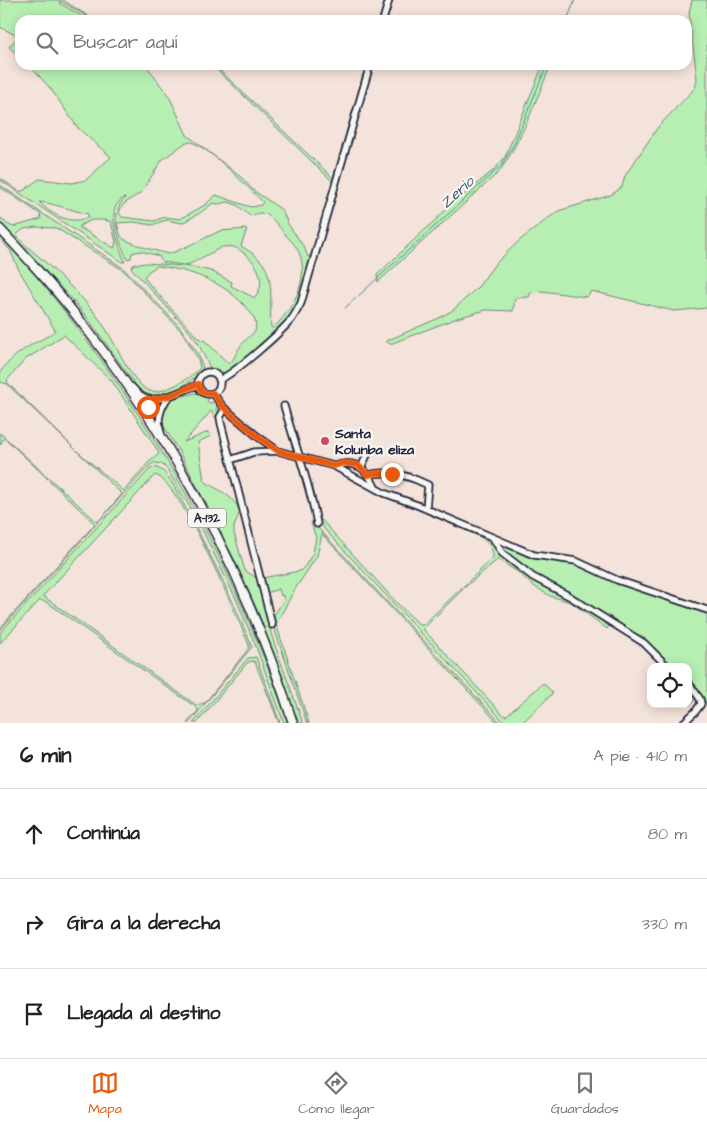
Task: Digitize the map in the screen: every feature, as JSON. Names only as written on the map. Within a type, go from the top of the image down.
[{"type":"main road","name":"A-132","points":[[0,229],[70,308],[122,377],[163,440],[194,493],[232,569],[261,635],[293,723]]},
{"type":"street","points":[[384,15],[389,0]]},
{"type":"street","points":[[219,380],[240,366],[285,326],[301,303],[369,70]]},
{"type":"street","points":[[207,372],[215,374],[219,380],[219,388],[213,393],[204,393],[200,390],[198,384],[201,375],[207,372]]},
{"type":"street","points":[[122,377],[140,395],[147,399],[169,396],[198,384]]},
{"type":"street","points":[[213,393],[225,409],[278,451]]},
{"type":"street","points":[[163,440],[159,425],[159,415],[169,396]]},
{"type":"street","points":[[146,412],[154,399]]},
{"type":"street","points":[[284,406],[312,497],[317,524]]},
{"type":"street","points":[[146,412],[162,408]]},
{"type":"street","points":[[225,409],[220,417],[272,625]]},
{"type":"street","points":[[230,460],[254,452],[278,451],[334,466],[376,489],[534,555],[576,561],[617,580],[707,610]]},
{"type":"street","points":[[361,468],[368,453]]},
{"type":"street","points":[[334,466],[344,463],[358,465],[368,475],[376,489]]},
{"type":"street","points":[[368,475],[376,473],[411,477],[428,485],[426,509]]},
{"type":"street","points":[[493,538],[502,553],[533,577],[569,596],[644,642],[664,663]]},
{"type":"street","points":[[683,723],[701,704],[700,699],[692,688]]},
{"type":"green space","points":[[0,0],[63,0],[86,15],[60,1],[59,3],[80,15],[15,15],[15,35],[0,27]]},
{"type":"green space","points":[[692,0],[707,0],[707,308],[674,311],[591,291],[587,297],[542,291],[531,292],[529,297],[515,298],[513,311],[486,310],[457,318],[390,344],[386,341],[453,310],[478,287],[495,264],[520,240],[558,211],[611,195],[622,187],[625,176],[658,127],[695,88],[697,79],[692,38],[692,15],[689,15]]},
{"type":"green space","points":[[15,40],[15,52],[9,47]]},
{"type":"green space","points":[[34,70],[150,70],[170,98],[187,135],[208,151],[191,142],[185,143],[162,160],[141,193],[122,206],[119,213],[122,217],[154,221],[165,217],[180,219],[205,205],[216,195],[247,206],[261,205],[263,202],[214,156],[241,177],[253,190],[282,210],[288,224],[304,247],[308,257],[312,254],[333,182],[217,70],[333,178],[365,70],[367,70],[305,287],[297,307],[280,330],[253,352],[222,373],[210,368],[198,343],[188,330],[131,268],[134,264],[148,263],[193,267],[211,271],[232,282],[231,286],[255,298],[259,292],[260,279],[257,268],[249,257],[234,247],[222,247],[190,264],[183,265],[162,262],[159,256],[141,251],[132,253],[131,258],[127,259],[118,236],[116,220],[117,212],[124,197],[116,206],[114,212],[114,226],[125,262],[122,262],[0,180],[0,178],[19,191],[23,191],[39,179],[72,183],[86,180],[111,157],[78,128],[50,88]],"holes":[[[39,202],[88,214],[88,217],[75,220],[62,217]],[[228,202],[237,205],[250,216],[257,214],[268,215],[277,224],[299,252],[302,265],[302,275],[297,294],[286,313],[273,328],[271,327],[270,283],[265,267],[258,258],[241,246],[247,229],[220,231],[168,254],[125,240],[121,237],[117,223],[134,222],[152,225],[166,220],[182,223],[213,203]],[[92,220],[111,222],[116,242],[114,248],[79,227]],[[157,266],[181,270],[204,278],[226,289],[254,317],[255,332],[238,349],[229,364],[205,341],[198,338],[144,277]]]},
{"type":"green space","points":[[541,70],[549,70],[521,134],[499,172],[378,282],[377,275],[449,207],[495,169],[505,157]]},
{"type":"green space","points":[[0,185],[123,268],[180,327],[198,354],[203,368],[199,373],[181,387],[159,396],[151,396],[139,390],[77,305],[0,222],[0,217],[13,227],[41,219],[40,214],[0,187]],"holes":[[[36,227],[56,228],[123,270],[183,333],[198,359],[200,368],[191,376],[169,388],[156,392],[144,388],[125,364],[93,310],[16,235],[24,229]]]},
{"type":"green space","points":[[0,235],[47,289],[91,346],[169,464],[204,526],[235,590],[263,656],[288,723],[284,723],[237,601],[197,519],[167,469],[161,464],[153,463],[149,466],[0,630],[95,524],[7,440],[4,438],[0,445],[0,433],[96,521],[99,521],[122,494],[77,451],[124,491],[148,463],[159,454],[112,381],[64,335],[26,359],[7,382],[76,450],[7,384],[0,382],[0,372],[11,360],[55,330],[19,270],[10,250],[0,239]]},
{"type":"green space","points":[[196,393],[209,398],[207,401],[209,403],[215,402],[217,406],[216,411],[219,413],[218,421],[211,411],[184,442],[208,432],[211,436],[198,442],[204,481],[225,493],[237,505],[240,511],[234,527],[234,533],[245,571],[257,578],[273,640],[303,723],[297,723],[258,612],[235,561],[181,455],[163,425],[162,411],[165,405],[174,398]]},
{"type":"green space","points":[[155,467],[163,471],[171,481],[214,563],[252,647],[189,723],[187,723],[198,711],[197,708],[48,603],[40,600],[0,643],[0,633],[150,469]],"holes":[[[155,475],[166,483],[179,500],[193,524],[249,645],[249,648],[205,703],[196,705],[43,596]]]},
{"type":"green space","points":[[318,516],[397,603],[420,625],[423,625],[493,558],[492,551],[485,541],[473,533],[454,526],[457,525],[488,539],[501,554],[610,624],[607,629],[571,602],[550,596],[499,560],[465,587],[423,629],[502,714],[506,716],[543,683],[553,693],[522,723],[505,723],[326,531],[320,523]]},
{"type":"green space","points":[[315,522],[319,529],[501,723],[498,723],[322,534],[317,556],[295,589],[276,624],[309,723],[307,723],[274,628],[273,617],[284,600],[283,595],[281,596],[279,589],[266,593],[262,578],[300,571],[305,566],[313,553],[316,538],[311,523]]},
{"type":"green space","points":[[496,542],[529,556],[549,561],[567,561],[582,566],[616,583],[707,612],[707,704],[700,694],[692,703],[692,663],[667,663],[659,654],[513,560]]},
{"type":"green space","points":[[256,657],[280,723],[255,662],[252,661],[247,663],[197,723],[193,723],[248,658]]},
{"type":"waterway","name":"Zerio","points":[[569,15],[575,0]]},
{"type":"waterway","name":"Zerio","points":[[345,308],[502,165],[515,142],[545,70]]},
{"type":"place","name":"Santa Kolunba eliza","points":[[325,441]]},
{"type":"route","points":[[148,407],[154,399],[169,396],[198,384],[202,392],[207,394],[213,393],[223,407],[278,451],[334,466],[344,463],[358,465],[368,475],[376,473],[392,474]]}]
